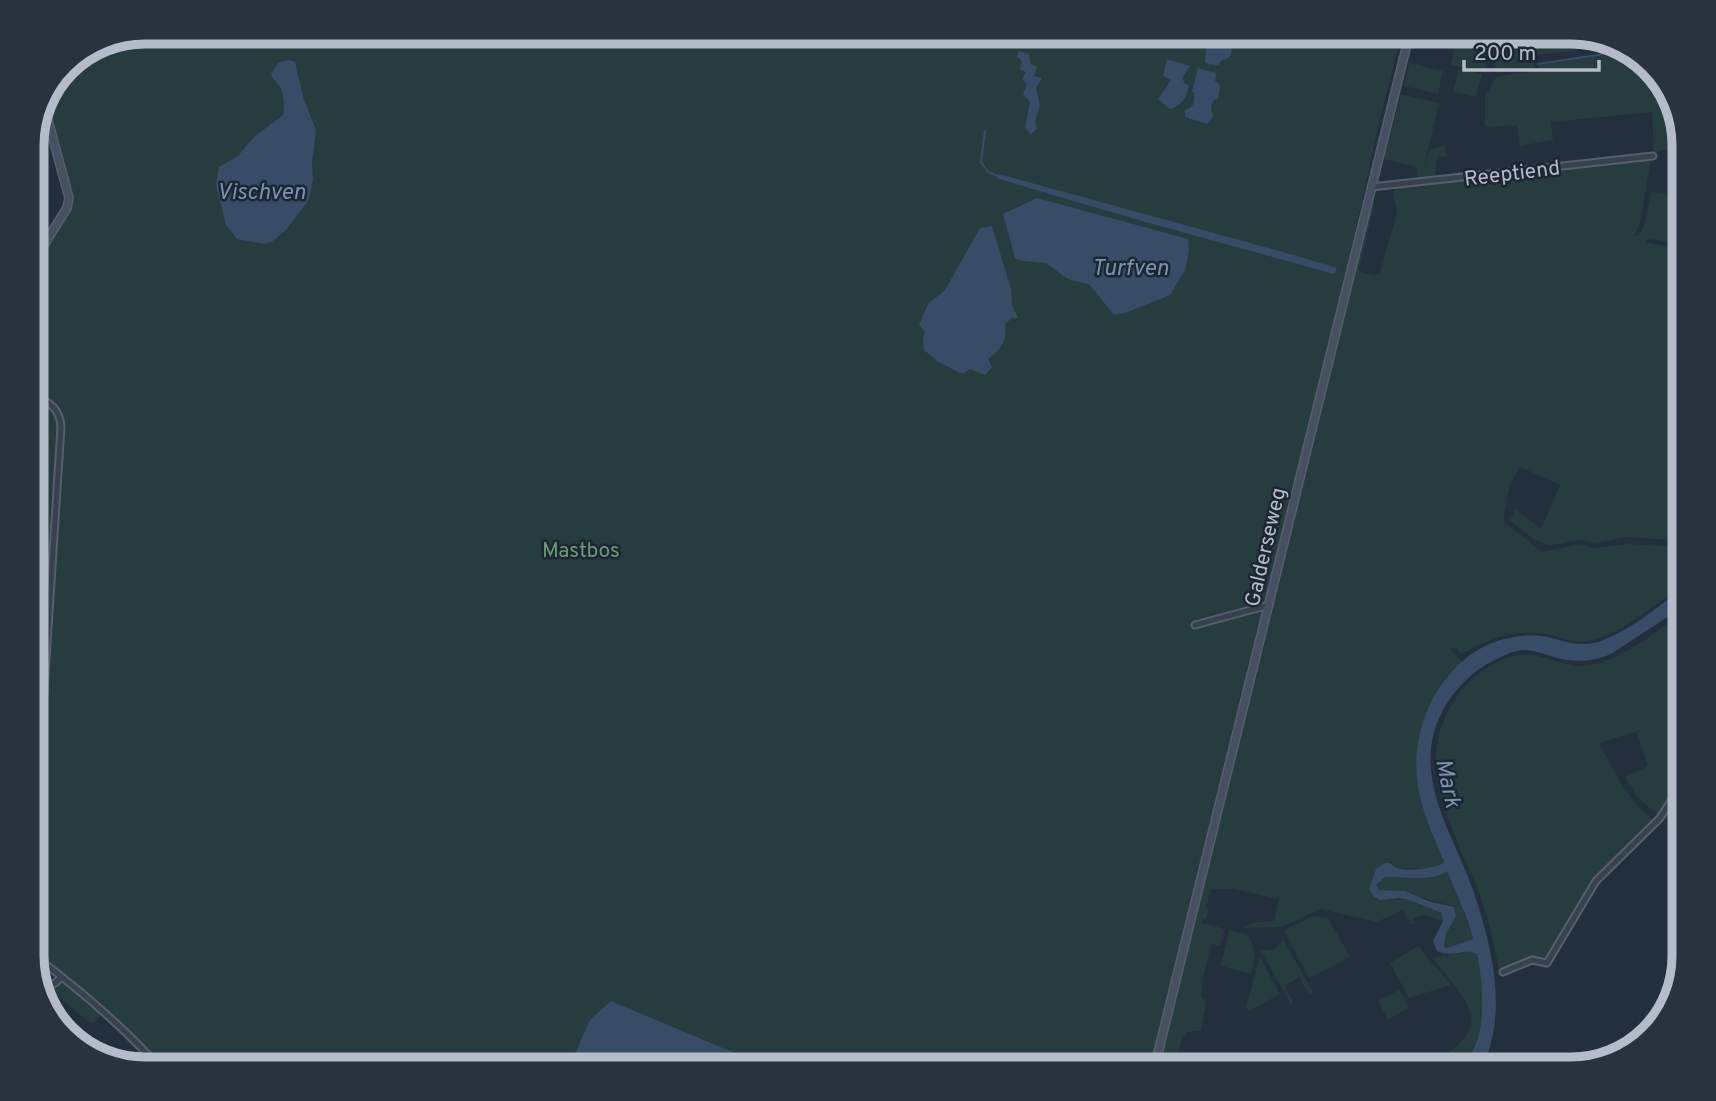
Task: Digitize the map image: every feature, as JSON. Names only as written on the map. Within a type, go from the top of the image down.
[{"type":"street","name":"Galderseweg","points":[[1157,1057],[1407,44]]},
{"type":"street","points":[[44,245],[67,208],[69,198],[48,119]]},
{"type":"street","name":"Reeptiend","points":[[1371,187],[1653,156]]},
{"type":"street","points":[[44,401],[54,407],[61,427],[44,700]]},
{"type":"street","points":[[1195,625],[1270,605]]},
{"type":"street","points":[[1503,972],[1532,960],[1547,962],[1596,881],[1660,818],[1672,800]]},
{"type":"street","points":[[44,963],[87,995],[150,1057]]},
{"type":"street","points":[[48,986],[62,976]]},
{"type":"green space","name":"Mastbos","points":[[1399,44],[1346,273],[1352,274],[1373,198],[1375,202],[1359,269],[1361,272],[1375,275],[1380,273],[1397,212],[1393,194],[1395,188],[1651,160],[1640,223],[1634,236],[1639,235],[1645,224],[1651,192],[1672,194],[1672,243],[1650,238],[1645,242],[1672,248],[1672,540],[1627,537],[1594,543],[1579,540],[1549,545],[1535,540],[1509,520],[1516,509],[1541,529],[1560,485],[1520,467],[1510,484],[1503,521],[1542,552],[1581,544],[1593,548],[1627,544],[1672,546],[1672,592],[1622,628],[1594,640],[1576,642],[1544,634],[1519,633],[1479,645],[1462,654],[1455,647],[1450,649],[1462,662],[1443,682],[1435,696],[1420,737],[1418,758],[1423,800],[1444,862],[1434,868],[1376,868],[1376,899],[1409,900],[1440,911],[1444,915],[1443,921],[1425,915],[1413,918],[1415,923],[1411,925],[1403,910],[1377,922],[1320,909],[1282,927],[1243,928],[1252,923],[1274,921],[1279,899],[1234,889],[1211,889],[1206,908],[1209,909],[1202,923],[1225,929],[1220,946],[1211,944],[1203,978],[1201,997],[1206,1005],[1201,1031],[1187,1032],[1182,1039],[1178,1057],[149,1057],[150,1052],[44,959],[44,252],[65,215],[70,190],[49,115],[51,106],[73,73],[106,51],[125,46]]},
{"type":"green space","points":[[1456,44],[1491,44],[1485,73],[1451,65]]},
{"type":"green space","points":[[1492,44],[1532,44],[1535,68],[1496,73]]},
{"type":"green space","points":[[1534,44],[1574,44],[1575,51],[1535,55]]},
{"type":"green space","points":[[1616,54],[1647,78],[1662,100],[1669,119],[1672,149],[1654,153],[1652,112],[1551,122],[1553,140],[1520,146],[1517,125],[1485,127],[1485,97],[1496,77],[1539,70],[1539,65]]},
{"type":"green space","points":[[1409,63],[1443,71],[1438,94],[1404,86]]},
{"type":"green space","points":[[1459,69],[1482,74],[1476,97],[1453,92]]},
{"type":"green space","points":[[1401,94],[1439,103],[1424,168],[1430,150],[1444,145],[1447,157],[1437,156],[1435,178],[1418,181],[1417,167],[1384,159]]},
{"type":"green space","points":[[1672,620],[1672,795],[1660,814],[1657,814],[1637,797],[1625,777],[1648,766],[1637,733],[1641,730],[1599,743],[1627,792],[1653,823],[1598,876],[1548,958],[1534,959],[1500,972],[1483,904],[1440,796],[1436,771],[1437,746],[1444,721],[1458,695],[1470,681],[1502,660],[1526,655],[1569,665],[1590,665],[1619,655]]},
{"type":"green space","points":[[1447,870],[1473,940],[1447,948],[1443,945],[1446,934],[1457,913],[1451,905],[1397,891],[1379,890],[1376,885],[1385,877],[1426,877]]},
{"type":"green space","points":[[1314,916],[1328,918],[1350,957],[1309,978],[1284,930]]},
{"type":"green space","points":[[1229,930],[1247,934],[1250,939],[1254,953],[1251,974],[1221,966]]},
{"type":"green space","points":[[1283,939],[1313,992],[1309,994],[1299,977],[1285,986],[1293,1002],[1291,1004],[1260,950],[1274,950]]},
{"type":"green space","points":[[1418,946],[1451,985],[1409,998],[1390,963]]},
{"type":"green space","points":[[1472,951],[1477,954],[1482,1018],[1478,1038],[1470,1057],[1442,1057],[1460,1043],[1469,1031],[1471,1019],[1460,993],[1432,958]]},
{"type":"green space","points":[[1260,957],[1280,994],[1249,1011],[1246,1007]]},
{"type":"green space","points":[[66,981],[102,1013],[94,1023],[87,1021],[51,990]]},
{"type":"green space","points":[[1399,990],[1409,1008],[1388,1019],[1378,1001]]},
{"type":"green space","points":[[1647,1011],[1654,1014],[1647,1023],[1634,1035]]},
{"type":"water","points":[[1206,44],[1233,44],[1230,57],[1221,61],[1219,66],[1205,63]]},
{"type":"water","points":[[1019,51],[1029,54],[1030,63],[1037,67],[1034,76],[1042,78],[1036,88],[1040,105],[1035,122],[1037,129],[1031,134],[1025,128],[1030,102],[1023,94],[1027,85],[1022,79],[1026,72],[1020,69],[1022,61],[1017,57]]},
{"type":"water","points":[[1167,59],[1190,66],[1182,78],[1185,84],[1189,85],[1185,97],[1181,103],[1170,109],[1158,99],[1171,80],[1163,76]]},
{"type":"water","name":"Vischven","points":[[289,60],[295,62],[304,100],[316,130],[313,180],[308,201],[286,230],[273,241],[265,244],[237,239],[226,225],[216,185],[219,167],[238,156],[254,137],[283,115],[282,91],[271,74],[278,63]]},
{"type":"water","points":[[1198,68],[1216,73],[1215,81],[1220,85],[1218,99],[1214,100],[1211,106],[1213,117],[1207,124],[1185,117],[1185,110],[1194,103],[1192,92]]},
{"type":"water","points":[[999,174],[1337,268],[1334,274],[1135,219],[996,178]]},
{"type":"water","name":"Turfven","points":[[1037,198],[1188,239],[1189,251],[1185,270],[1170,295],[1114,315],[1090,285],[1068,279],[1046,263],[1015,258],[1003,214]]},
{"type":"water","points":[[992,226],[1011,289],[1012,305],[1018,318],[1012,318],[1005,324],[1004,340],[988,359],[992,367],[985,375],[970,369],[962,374],[937,361],[924,350],[925,332],[919,325],[928,304],[945,290],[980,228]]},
{"type":"water","points":[[1672,596],[1672,614],[1604,657],[1576,661],[1523,650],[1486,665],[1473,673],[1457,690],[1447,703],[1435,729],[1431,754],[1432,778],[1438,803],[1476,899],[1488,942],[1495,984],[1496,1006],[1490,1048],[1487,1057],[1469,1057],[1478,1038],[1482,1018],[1477,954],[1448,954],[1437,951],[1433,941],[1443,921],[1442,913],[1409,900],[1380,900],[1373,896],[1369,889],[1376,869],[1385,863],[1411,870],[1444,862],[1425,815],[1416,763],[1419,740],[1434,696],[1464,660],[1483,647],[1528,635],[1574,643],[1594,643],[1617,634]],"holes":[[[1447,871],[1473,939],[1447,948],[1444,946],[1446,934],[1456,916],[1454,907],[1428,901],[1405,891],[1379,890],[1376,885],[1385,877],[1426,878]]]},
{"type":"water","points":[[611,1001],[744,1057],[573,1057],[590,1020]]},
{"type":"waterway","points":[[1538,64],[1613,53]]},
{"type":"waterway","points":[[985,131],[981,162],[988,172],[998,176]]},
{"type":"water label","name":"Mark","points":[[1449,783]]}]
